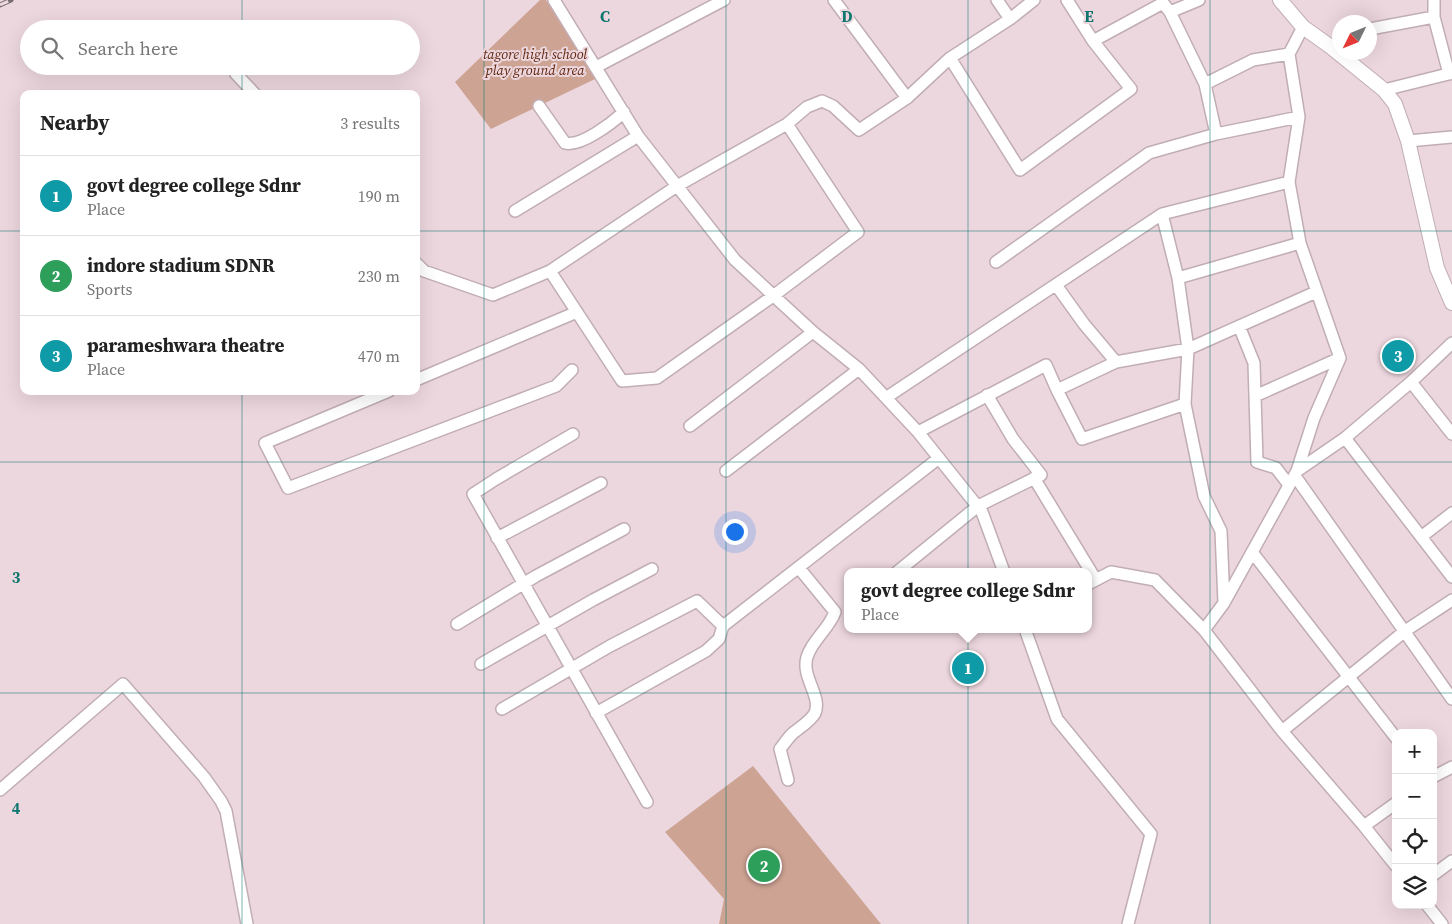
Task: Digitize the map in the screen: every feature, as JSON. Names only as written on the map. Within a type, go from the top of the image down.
[{"type":"main road","points":[[1280,0],[1303,27],[1332,43]]},
{"type":"main road","points":[[1351,60],[1384,90],[1395,104],[1408,141],[1438,268],[1452,303]]},
{"type":"street","points":[[554,0],[638,136],[736,260],[813,332],[859,369],[887,397],[978,506],[982,512],[1003,568]]},
{"type":"street","points":[[596,67],[724,0]]},
{"type":"street","points":[[834,0],[907,98]]},
{"type":"street","points":[[997,0],[1010,19]]},
{"type":"street","points":[[420,267],[424,271],[493,296],[550,271],[677,186],[787,124],[807,107],[822,101],[833,106],[859,130],[907,98],[950,58],[1010,19],[1034,0]]},
{"type":"street","points":[[950,58],[1020,170],[1131,89],[1093,41],[1067,0]]},
{"type":"street","points":[[1093,41],[1165,5],[1199,0]]},
{"type":"street","points":[[1384,90],[1451,74],[1434,17],[1434,0]]},
{"type":"street","points":[[1165,5],[1205,84],[1216,134]]},
{"type":"street","points":[[1377,28],[1434,17]]},
{"type":"street","points":[[1204,630],[1224,603],[1294,477],[1314,418],[1340,358],[1300,243],[1289,182],[1299,117],[1288,54],[1303,27]]},
{"type":"street","points":[[1205,84],[1253,60],[1288,54]]},
{"type":"street","points":[[237,75],[251,90]]},
{"type":"street","points":[[539,106],[565,143],[571,144],[600,130],[624,112]]},
{"type":"street","points":[[996,262],[1149,153],[1216,134],[1299,117]]},
{"type":"street","points":[[550,271],[622,381],[657,378],[773,296],[858,232],[787,124]]},
{"type":"street","points":[[515,211],[638,136]]},
{"type":"street","points":[[1408,141],[1452,137]]},
{"type":"street","points":[[887,397],[1162,214],[1289,182]]},
{"type":"street","points":[[1162,214],[1178,278],[1188,349],[1185,404],[1204,496],[1221,531],[1224,603]]},
{"type":"street","points":[[1178,278],[1300,243]]},
{"type":"street","points":[[1056,285],[1084,324],[1116,362]]},
{"type":"street","points":[[1057,390],[1116,362],[1188,349],[1316,292]]},
{"type":"street","points":[[420,378],[577,312]]},
{"type":"street","points":[[1239,326],[1254,363],[1257,462],[1276,468],[1294,477],[1452,699]]},
{"type":"street","points":[[690,426],[813,332]]},
{"type":"street","points":[[1294,477],[1345,438],[1452,344]]},
{"type":"street","points":[[1255,396],[1340,358]]},
{"type":"street","points":[[918,432],[1046,365],[1082,438],[1185,404]]},
{"type":"street","points":[[726,471],[859,369]]},
{"type":"street","points":[[379,395],[265,443],[288,488],[556,386],[572,370]]},
{"type":"street","points":[[1410,382],[1452,434]]},
{"type":"street","points":[[902,568],[978,506],[1041,475],[1014,439],[987,395]]},
{"type":"street","points":[[573,434],[473,494],[647,802]]},
{"type":"street","points":[[1345,438],[1452,577]]},
{"type":"street","points":[[596,713],[706,651],[719,639],[723,626],[939,458]]},
{"type":"street","points":[[1034,478],[1084,568]]},
{"type":"street","points":[[497,538],[601,483]]},
{"type":"street","points":[[1421,537],[1452,513]]},
{"type":"street","points":[[457,624],[589,546],[624,529]]},
{"type":"street","points":[[1252,552],[1392,733]]},
{"type":"street","points":[[788,780],[780,749],[814,714],[816,702],[806,676],[806,658],[818,637],[832,620],[835,612],[799,568]]},
{"type":"street","points":[[481,664],[592,600],[652,569]]},
{"type":"street","points":[[1092,582],[1111,572],[1154,580],[1204,630],[1282,731],[1394,864]]},
{"type":"street","points":[[1282,731],[1405,631],[1452,600]]},
{"type":"street","points":[[502,709],[619,642],[697,601],[723,626]]},
{"type":"street","points":[[1026,633],[1057,719],[1151,834],[1128,924]]},
{"type":"street","points":[[0,790],[123,684],[221,800],[226,811],[247,924]]},
{"type":"street","points":[[1437,775],[1452,767]]},
{"type":"street","points":[[1364,826],[1392,806]]},
{"type":"street","points":[[1437,872],[1452,861]]},
{"type":"street","points":[[1430,909],[1442,924]]},
{"type":"green space","name":"tagore high school play ground area","points":[[540,0],[546,0],[595,79],[491,129],[455,82]]},
{"type":"green space","points":[[753,766],[881,924],[719,924],[724,899],[665,832]]},
{"type":"railway","points":[[0,5],[11,0]]},
{"type":"place","name":"parameshwara theatre","points":[[1398,356]]},
{"type":"place","name":"govt degree college Sdnr","points":[[968,668]]},
{"type":"place","name":"indore stadium SDNR","points":[[764,866]]}]
